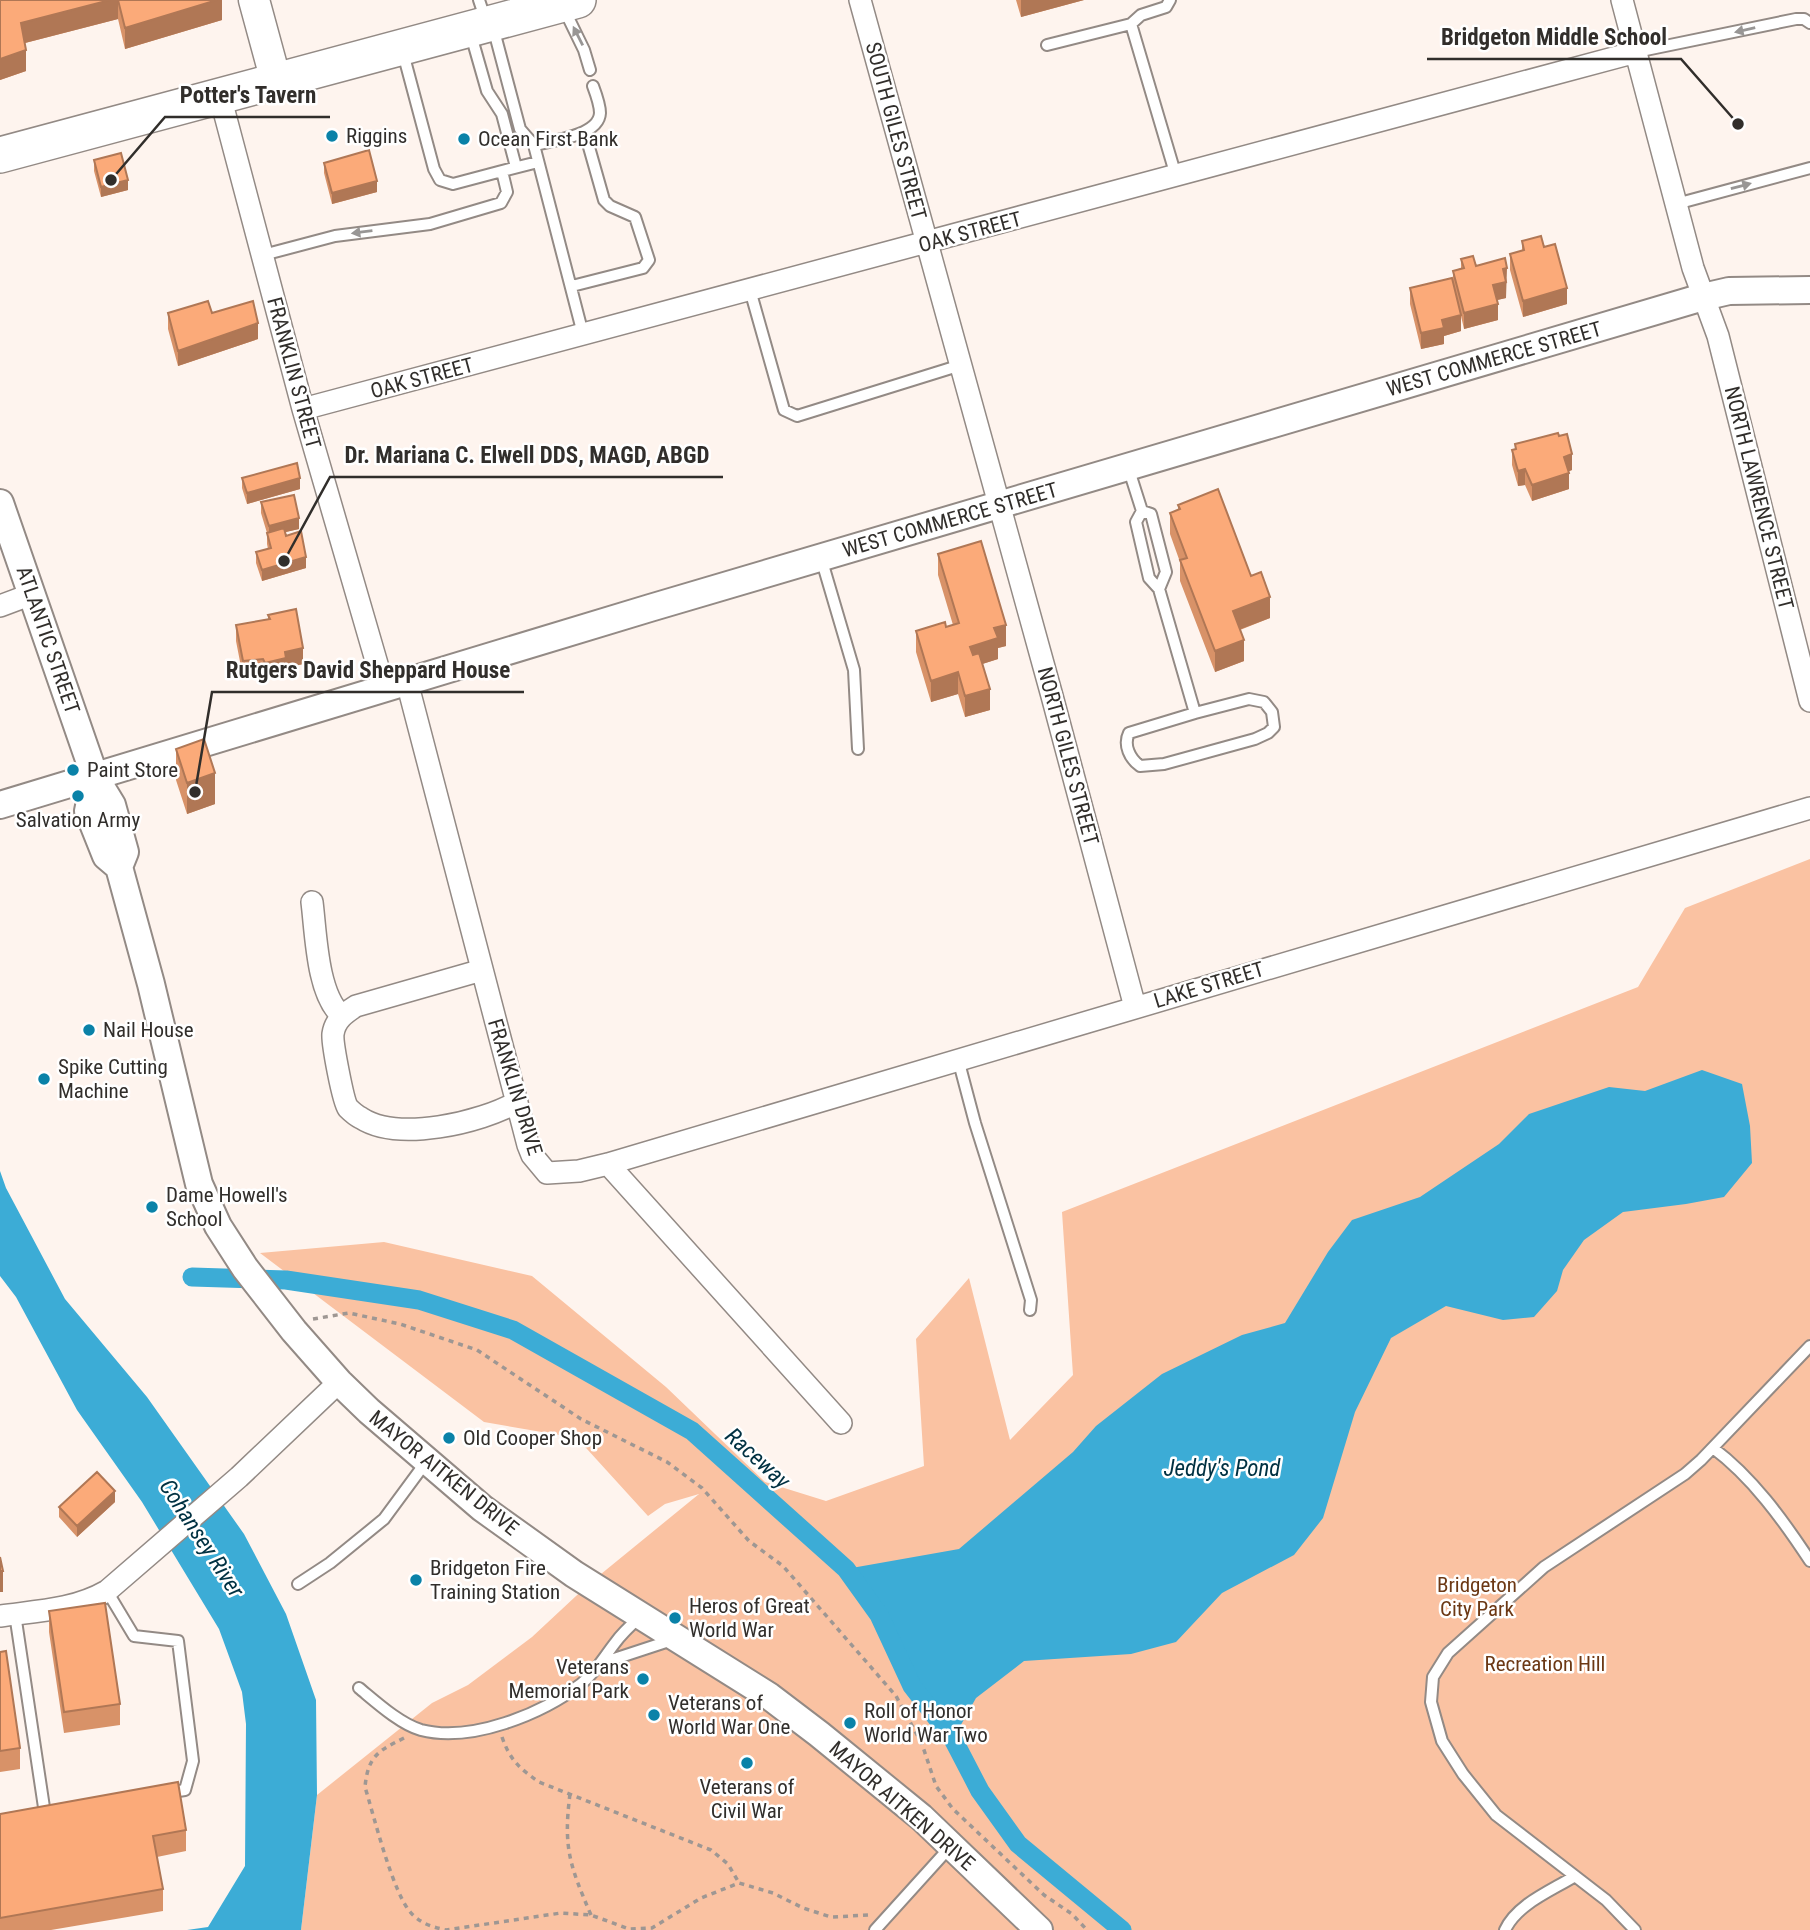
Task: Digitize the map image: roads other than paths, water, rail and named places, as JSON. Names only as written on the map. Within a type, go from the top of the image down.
[{"type":"highway","points":[[0,155],[402,47],[489,17],[570,2]]},
{"type":"main road","points":[[254,0],[276,81]]},
{"type":"street","name":"SOUTH GILES STREET","points":[[860,0],[1000,505]]},
{"type":"street","name":"NORTH LAWRENCE STREET","points":[[1622,0],[1693,268],[1718,336],[1806,669],[1810,701]]},
{"type":"street","name":"OAK STREET","points":[[303,409],[1636,52]]},
{"type":"street","name":"FRANKLIN STREET","points":[[220,96],[303,409],[396,685]]},
{"type":"street","name":"WEST COMMERCE STREET","points":[[0,805],[1703,297],[1729,291],[1810,290]]},
{"type":"street","name":"ATLANTIC STREET","points":[[0,503],[95,776]]},
{"type":"street","name":"NORTH GILES STREET","points":[[1000,505],[1135,1007]]},
{"type":"street","points":[[0,606],[32,594]]},
{"type":"street","name":"FRANKLIN DRIVE","points":[[396,685],[482,970],[532,1156],[547,1172],[579,1171],[608,1164]]},
{"type":"street","name":"MAYOR AITKEN DRIVE","points":[[95,776],[112,804],[125,852],[120,867],[199,1184],[218,1226],[245,1268],[294,1331],[339,1382],[426,1462],[492,1515],[574,1574],[769,1696],[819,1734],[921,1817],[1039,1930]]},
{"type":"street","name":"LAKE STREET","points":[[608,1164],[1810,808]]},
{"type":"street","points":[[312,902],[325,985],[333,1007],[341,1015]]},
{"type":"street","points":[[482,970],[356,1006],[341,1015],[333,1033],[342,1091],[347,1107],[360,1118],[390,1129],[436,1127],[487,1114],[517,1102]]},
{"type":"street","points":[[608,1164],[841,1423]]},
{"type":"street","points":[[8,1615],[90,1601],[107,1591],[239,1477],[339,1382]]},
{"type":"lane","points":[[1047,45],[1131,24],[1141,15],[1166,7],[1170,0]]},
{"type":"lane","points":[[570,2],[590,70]]},
{"type":"lane","points":[[489,17],[520,129],[534,145],[583,334]]},
{"type":"lane","points":[[489,17],[487,91],[502,114],[516,167]]},
{"type":"lane","points":[[1636,52],[1796,19],[1804,19],[1810,23]]},
{"type":"lane","points":[[1131,24],[1176,176]]},
{"type":"lane","points":[[402,47],[440,180],[453,184],[538,162]]},
{"type":"lane","points":[[534,145],[585,133],[600,117],[593,86]]},
{"type":"lane","points":[[572,286],[643,268],[649,260],[635,217],[610,206],[604,200],[585,133]]},
{"type":"lane","points":[[1675,204],[1810,168]]},
{"type":"lane","points":[[262,255],[335,236],[430,224],[501,204],[507,192],[502,171]]},
{"type":"lane","points":[[750,290],[785,410],[797,416],[961,365]]},
{"type":"lane","points":[[1128,467],[1142,511],[1136,522],[1149,578],[1159,589],[1195,713]]},
{"type":"lane","points":[[1142,511],[1151,514],[1166,572],[1159,589]]},
{"type":"lane","points":[[1141,543],[1157,538]]},
{"type":"lane","points":[[821,558],[854,670],[858,749]]},
{"type":"lane","points":[[1249,699],[1264,702],[1272,712],[1274,727],[1268,733],[1255,738],[1164,764],[1140,766],[1135,762],[1127,748],[1129,733],[1195,713],[1249,699]]},
{"type":"lane","points":[[958,1059],[975,1124],[1031,1300],[1030,1310]]},
{"type":"lane","points":[[1635,1930],[1606,1900],[1496,1815],[1462,1774],[1442,1741],[1432,1702],[1433,1677],[1448,1653],[1544,1567],[1685,1474],[1810,1346]]},
{"type":"lane","points":[[1713,1448],[1735,1464],[1810,1561]]},
{"type":"lane","points":[[298,1584],[330,1563],[384,1519],[426,1462]]},
{"type":"lane","points":[[107,1591],[134,1636],[178,1641],[194,1761],[185,1790],[160,1794]]},
{"type":"lane","points":[[8,1615],[39,1814],[57,1811]]},
{"type":"lane","points":[[359,1688],[387,1711],[420,1730],[452,1733],[486,1729],[548,1704],[582,1683],[602,1664],[616,1642],[641,1616]]},
{"type":"lane","points":[[602,1664],[676,1638]]},
{"type":"lane","points":[[875,1930],[950,1846]]},
{"type":"lane","points":[[1505,1930],[1510,1919],[1528,1904],[1574,1876]]},
{"type":"water","name":"Jeddy's Pond","points":[[1702,1070],[1742,1084],[1750,1126],[1752,1163],[1724,1197],[1623,1212],[1584,1240],[1563,1270],[1557,1291],[1534,1317],[1503,1320],[1446,1306],[1391,1338],[1355,1412],[1323,1518],[1294,1555],[1222,1593],[1176,1642],[1131,1654],[1024,1661],[976,1698],[953,1739],[912,1686],[879,1615],[846,1569],[959,1549],[1073,1452],[1096,1426],[1162,1374],[1242,1335],[1285,1323],[1328,1252],[1352,1220],[1420,1197],[1499,1144],[1529,1114],[1609,1087],[1645,1091]]},
{"type":"water","name":"Cohansey River","points":[[0,1171],[6,1188],[65,1299],[147,1397],[244,1534],[286,1614],[316,1700],[317,1795],[301,1930],[187,1930],[208,1927],[245,1866],[246,1724],[242,1692],[219,1629],[142,1502],[77,1410],[16,1297],[0,1276]]},
{"type":"waterway","name":"Raceway","points":[[192,1277],[286,1280],[419,1300],[513,1330],[692,1431],[846,1569],[879,1615],[912,1686],[953,1739],[980,1791],[1018,1844],[1122,1930]]},
{"type":"place","name":"Bridgeton Middle School","points":[[1738,124]]},
{"type":"place","name":"Riggins","points":[[332,136]]},
{"type":"place","name":"Ocean First Bank","points":[[464,139]]},
{"type":"place","name":"Potter's Tavern","points":[[111,180]]},
{"type":"place","name":"Dr. Mariana C. Elwell DDS, MAGD, ABGD","points":[[284,561]]},
{"type":"place","name":"Paint Store","points":[[73,770]]},
{"type":"place","name":"Rutgers David Sheppard House","points":[[195,792]]},
{"type":"place","name":"Salvation Army","points":[[78,796]]},
{"type":"place","name":"Nail House","points":[[89,1030]]},
{"type":"place","name":"Spike Cutting Machine","points":[[44,1079]]},
{"type":"place","name":"Dame Howell's School","points":[[152,1207]]},
{"type":"place","name":"Old Cooper Shop","points":[[449,1438]]},
{"type":"place","name":"Bridgeton Fire Training Station","points":[[416,1580]]},
{"type":"place","name":"Heros of Great World War","points":[[675,1618]]},
{"type":"place","name":"Veterans Memorial Park","points":[[643,1679]]},
{"type":"place","name":"Veterans of World War One","points":[[654,1715]]},
{"type":"place","name":"Roll of Honor World War Two","points":[[850,1723]]},
{"type":"place","name":"Veterans of Civil War","points":[[747,1763]]},
{"type":"park label","name":"Bridgeton City Park","points":[[1477,1597]]},
{"type":"park label","name":"Recreation Hill","points":[[1545,1664]]}]
